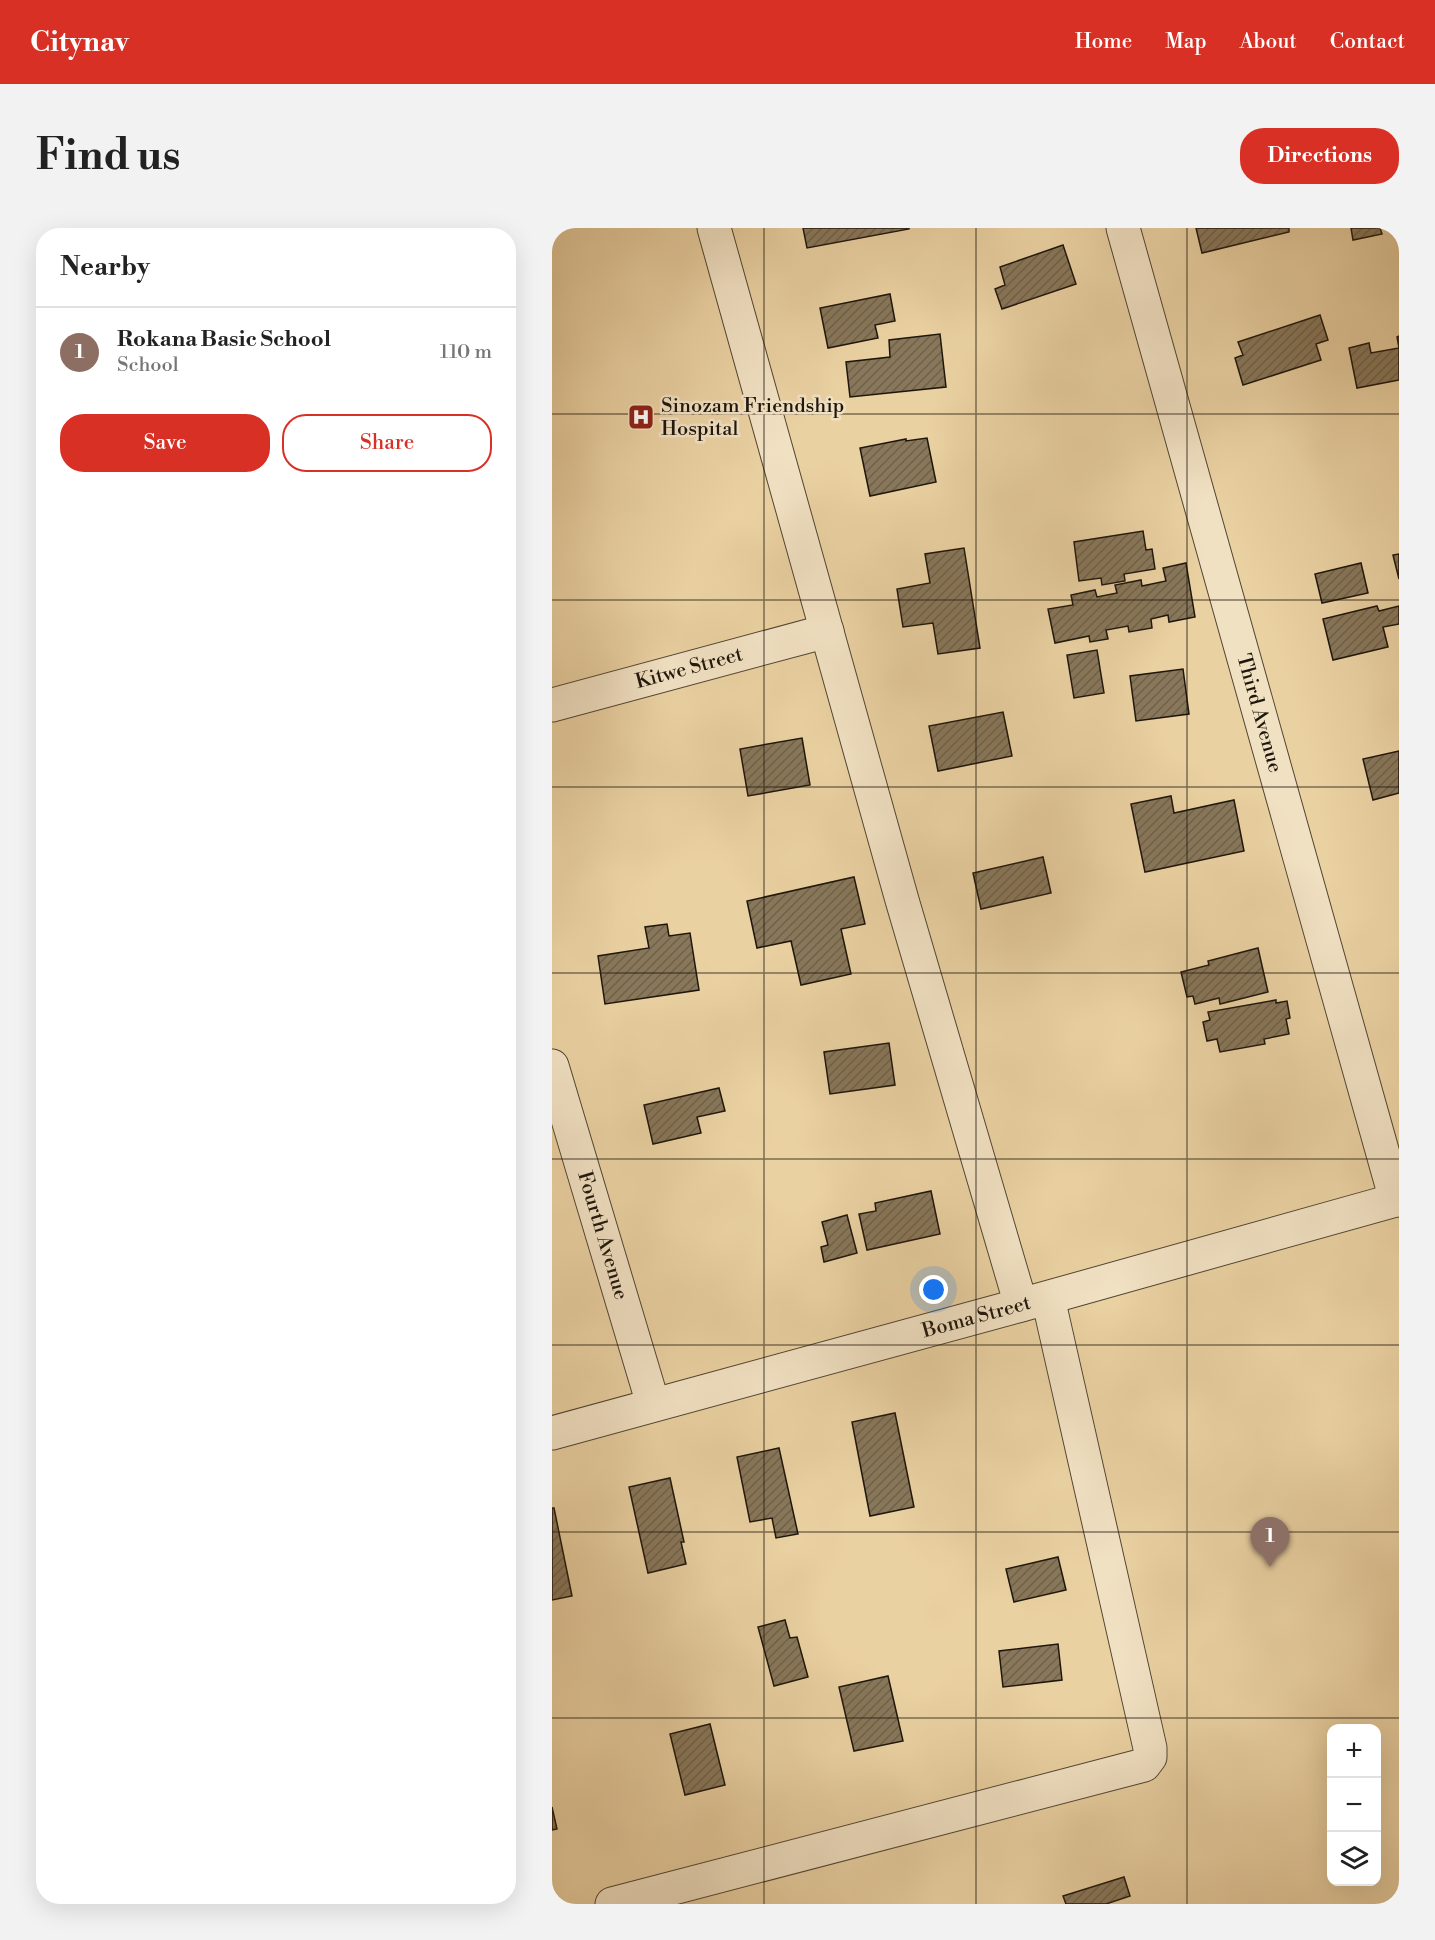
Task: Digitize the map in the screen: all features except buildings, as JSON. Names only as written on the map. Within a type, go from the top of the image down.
[{"type":"street","points":[[612,1904],[1144,1765],[1150,1757],[1150,1748],[1035,1302],[902,900],[714,228]]},
{"type":"street","name":"Third Avenue","points":[[1123,228],[1397,1199]]},
{"type":"street","name":"Kitwe Street","points":[[552,705],[827,631]]},
{"type":"street","name":"Fourth Avenue","points":[[552,1066],[652,1404]]},
{"type":"street","name":"Boma Street","points":[[552,1433],[652,1404],[1035,1302],[1397,1199]]},
{"type":"place","name":"Sinozam Friendship Hospital","points":[[641,417]]},
{"type":"place","name":"Rokana Basic School","points":[[1270,1567]]}]
